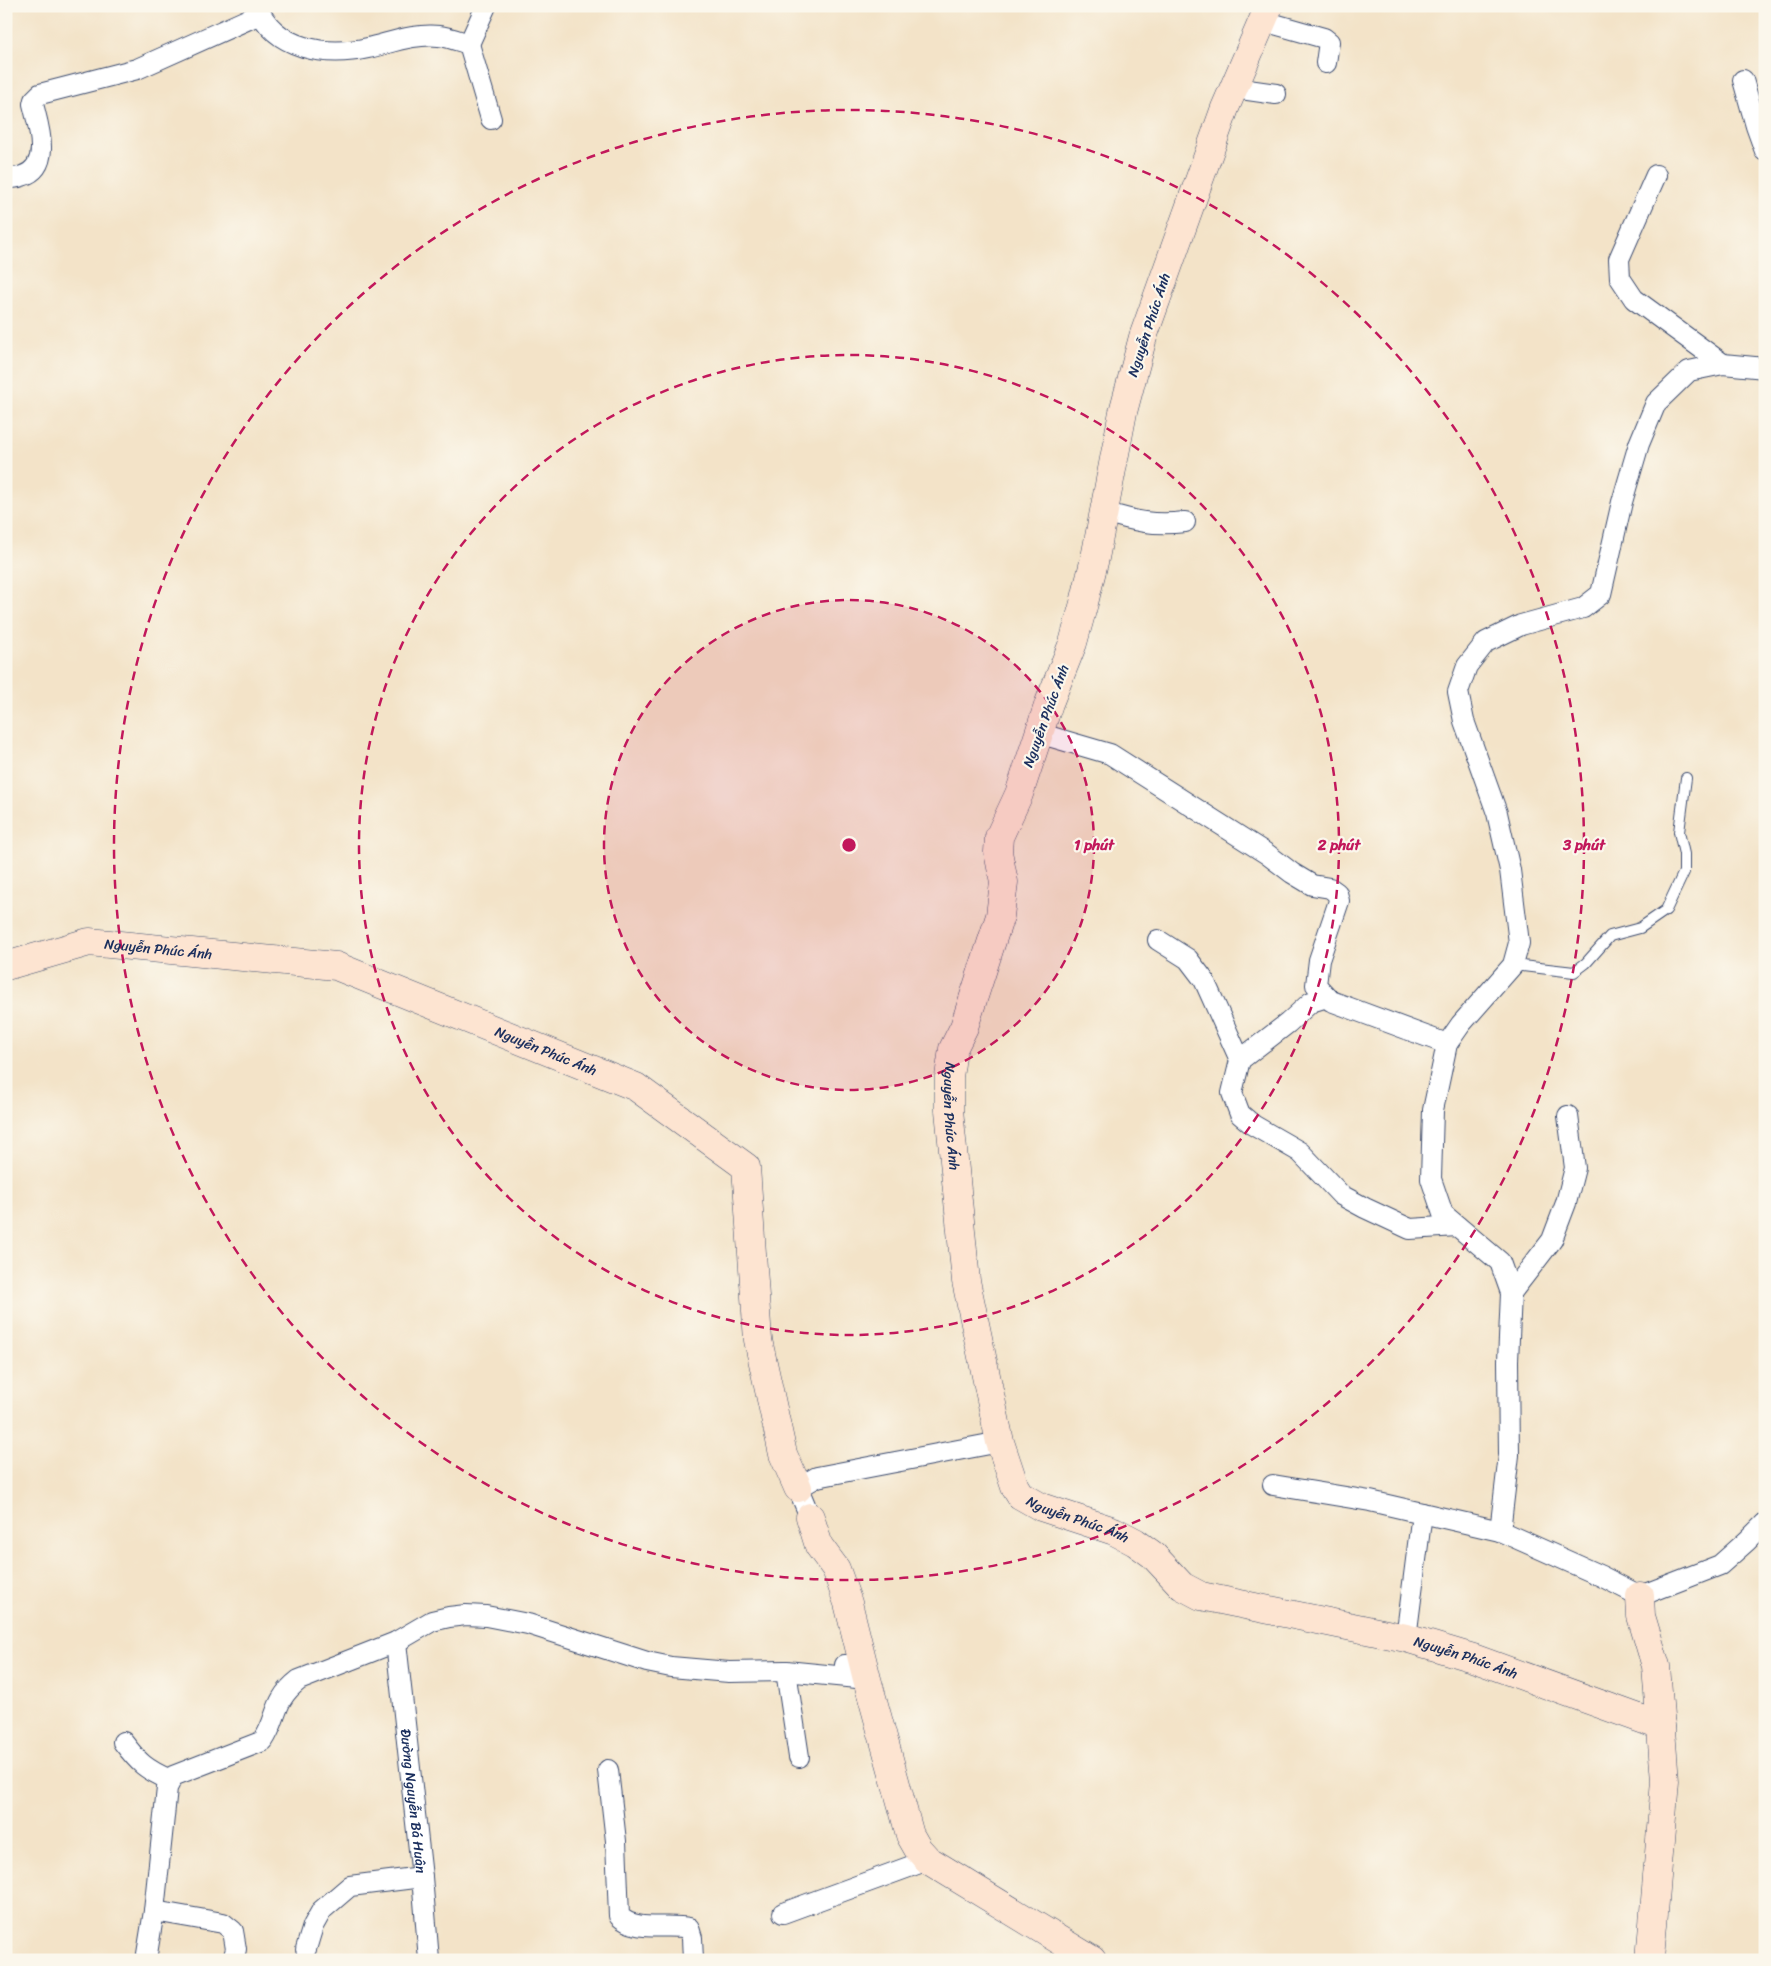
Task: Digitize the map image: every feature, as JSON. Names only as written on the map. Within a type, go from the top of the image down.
[{"type":"street","points":[[486,6],[469,44],[491,118]]},
{"type":"street","points":[[6,179],[26,175],[36,164],[40,156],[42,138],[34,100],[40,94],[137,69],[258,10],[274,32],[298,47],[317,50],[352,50],[400,39],[438,36],[469,44]]},
{"type":"street","points":[[1268,11],[1329,42],[1326,63]]},
{"type":"street","name":"Nguyễn Phúc Ánh","points":[[1268,11],[1234,88],[1143,336],[1123,412],[1095,558],[1075,635],[1038,732],[1019,794],[999,837],[998,852],[1004,882],[1000,916],[964,1027],[952,1049],[949,1077],[950,1118],[966,1281],[1000,1442],[1012,1479],[1020,1495],[1041,1507],[1105,1528],[1135,1542],[1153,1555],[1175,1580],[1189,1591],[1208,1598],[1406,1638],[1473,1658],[1661,1726]]},
{"type":"street","points":[[1743,80],[1765,151]]},
{"type":"street","points":[[1234,88],[1276,94]]},
{"type":"street","points":[[1656,175],[1619,260],[1620,278],[1634,299],[1723,364]]},
{"type":"street","points":[[1500,1530],[1509,1456],[1508,1361],[1511,1294],[1500,1262],[1443,1214],[1431,1179],[1433,1110],[1447,1044],[1461,1024],[1513,965],[1519,943],[1510,870],[1497,813],[1464,721],[1458,692],[1467,666],[1486,642],[1521,626],[1583,608],[1601,594],[1622,502],[1639,444],[1656,403],[1689,371],[1723,364],[1765,368]]},
{"type":"street","points":[[1104,512],[1136,522],[1184,522]]},
{"type":"street","points":[[1038,732],[1110,754],[1267,854],[1292,874],[1312,885],[1330,888],[1337,893],[1339,901],[1319,960],[1316,985],[1331,1001],[1447,1044]]},
{"type":"street","points":[[1158,940],[1188,959],[1204,980],[1240,1060],[1232,1093],[1240,1114],[1253,1125],[1300,1152],[1341,1195],[1410,1229],[1457,1226]]},
{"type":"street","name":"Nguyễn Phúc Ánh","points":[[6,966],[89,942],[336,966],[636,1087],[746,1167],[758,1340],[783,1454],[798,1488]]},
{"type":"street","points":[[1240,1060],[1311,1002],[1327,996]]},
{"type":"street","points":[[1511,1294],[1552,1240],[1566,1203],[1575,1168],[1568,1116]]},
{"type":"street","points":[[1000,1442],[817,1477],[798,1488],[819,1546],[836,1568],[845,1594],[910,1835],[918,1849],[928,1860],[1092,1960]]},
{"type":"street","points":[[1273,1484],[1370,1502],[1500,1530],[1640,1596],[1720,1564],[1756,1542],[1765,1523]]},
{"type":"street","points":[[1406,1638],[1422,1513]]},
{"type":"street","points":[[1640,1596],[1641,1616],[1656,1666],[1665,1781],[1650,1960]]},
{"type":"street","points":[[146,1960],[154,1911],[167,1788],[170,1780],[176,1774],[252,1746],[263,1740],[268,1733],[279,1701],[288,1688],[299,1680],[396,1642],[432,1621],[449,1617],[486,1616],[528,1624],[647,1662],[703,1670],[786,1671],[867,1679]]},
{"type":"street","name":"Đường Nguyễn Bá Huân","points":[[396,1642],[422,1877],[429,1960]]},
{"type":"street","points":[[786,1671],[799,1757]]},
{"type":"street","points":[[123,1742],[139,1762],[149,1770],[170,1780]]},
{"type":"street","points":[[608,1770],[616,1841],[619,1916],[626,1923],[635,1926],[689,1928],[692,1938],[693,1960]]},
{"type":"street","points":[[782,1913],[928,1860]]},
{"type":"street","points":[[306,1949],[313,1926],[322,1910],[350,1886],[422,1877]]},
{"type":"street","points":[[154,1911],[222,1923],[233,1932],[236,1949],[233,1960]]},
{"type":"lane","points":[[1513,965],[1574,972],[1586,963],[1610,936],[1640,928],[1666,910],[1684,872],[1684,854],[1678,832],[1686,778]]}]
